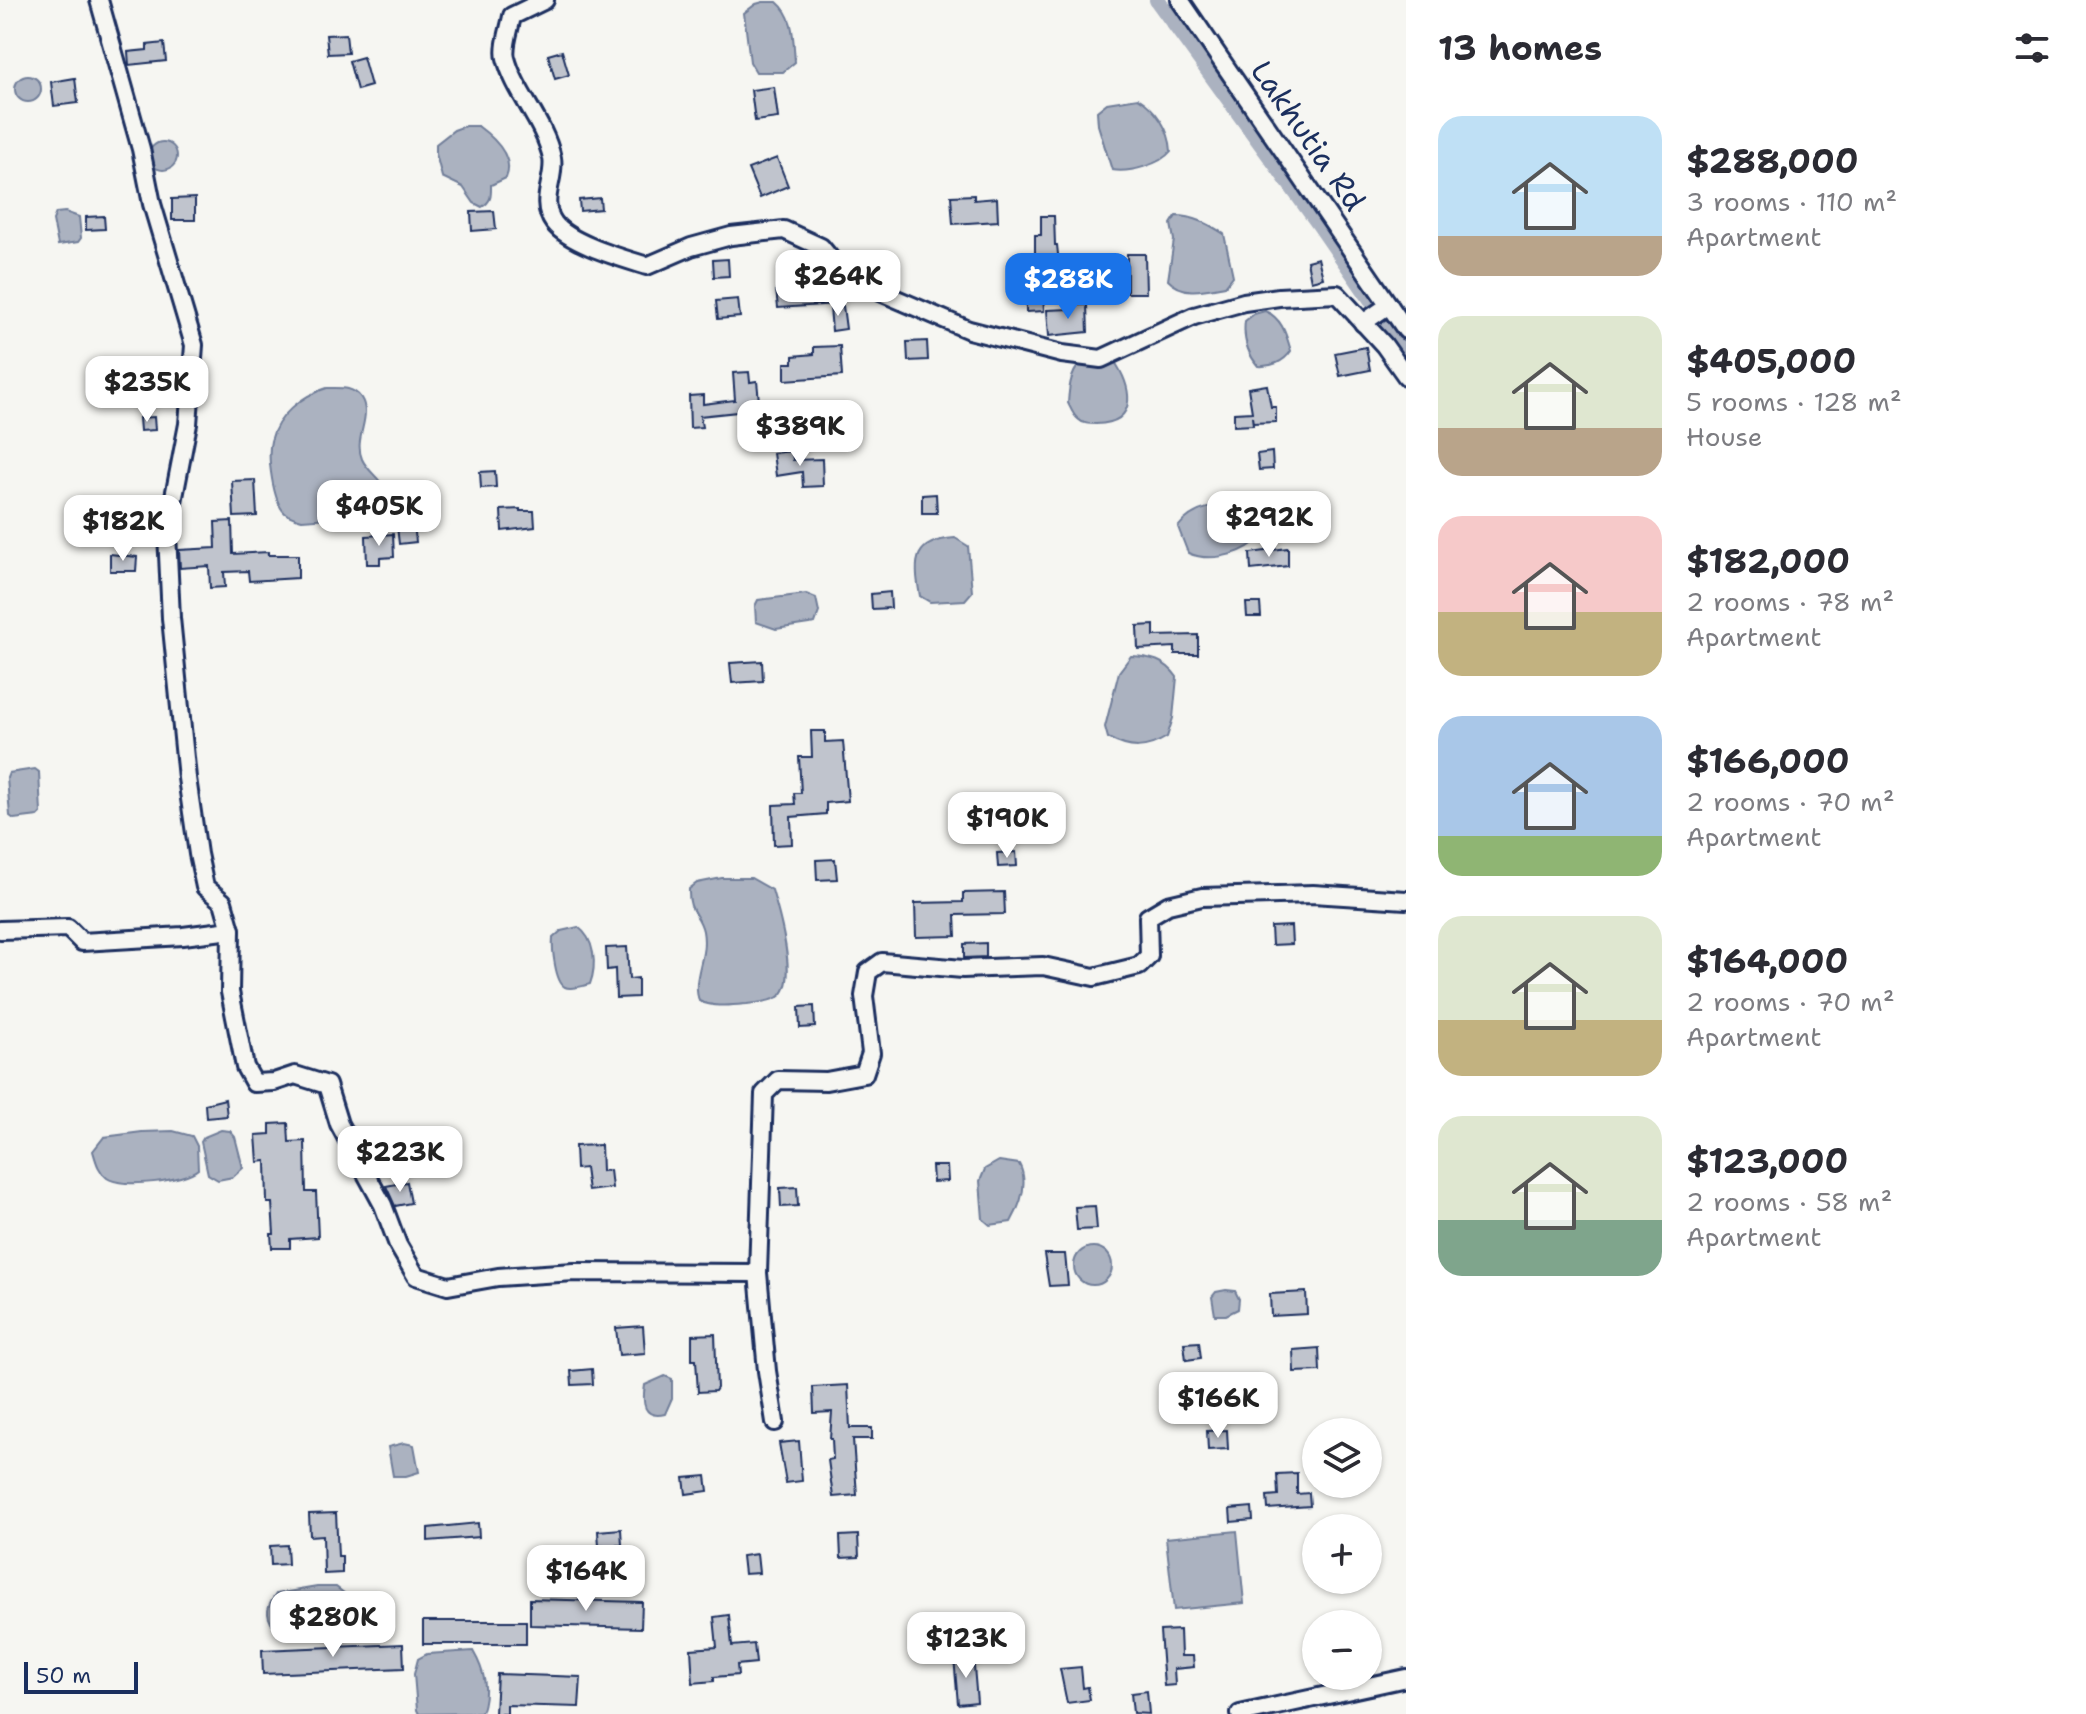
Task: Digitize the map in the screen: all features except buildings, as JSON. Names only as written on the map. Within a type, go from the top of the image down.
[{"type":"street","points":[[99,0],[141,149],[152,204],[194,345],[188,424],[167,533],[171,618],[198,854],[205,887],[223,902],[231,930],[230,992],[245,1067],[254,1083],[274,1082],[295,1075],[327,1085],[339,1124],[383,1205],[398,1245],[416,1276],[448,1286],[498,1277],[574,1272],[758,1273]]},
{"type":"street","points":[[545,0],[512,16],[504,56],[544,132],[553,161],[547,186],[547,208],[554,222],[563,231],[603,253],[647,266],[691,247],[731,236],[784,230],[821,247],[839,269],[857,282],[969,330],[1062,354],[1101,359],[1194,316],[1256,300],[1337,294],[1384,345],[1406,376]]},
{"type":"street","name":"Lakhutia Rd","points":[[1180,0],[1406,330]]},
{"type":"street","points":[[1363,323],[1389,305]]},
{"type":"street","points":[[775,1422],[758,1273],[764,1094],[778,1080],[826,1081],[864,1074],[871,1053],[864,996],[868,972],[882,962],[963,969],[1043,966],[1094,977],[1139,966],[1149,956],[1148,917],[1168,905],[1202,897],[1313,894],[1406,900]]},
{"type":"street","points":[[0,930],[68,928],[82,942],[231,930]]},
{"type":"street","points":[[1240,1714],[1406,1678]]},
{"type":"shaded area","points":[[763,2],[777,2],[790,22],[795,62],[783,72],[756,72],[750,62],[744,13]]},
{"type":"shaded area","points":[[28,76],[37,80],[41,89],[37,98],[28,102],[19,98],[15,89],[19,80]]},
{"type":"shaded area","points":[[1138,98],[1161,121],[1171,151],[1144,167],[1112,170],[1098,125],[1097,111],[1107,103]]},
{"type":"shaded area","points":[[478,126],[484,131],[501,148],[508,163],[506,178],[491,185],[489,200],[482,207],[474,203],[463,187],[442,177],[436,154],[436,144],[454,130]]},
{"type":"shaded area","points":[[163,142],[173,146],[177,156],[173,166],[163,170],[153,166],[149,156],[153,146]]},
{"type":"shaded area","points":[[65,212],[79,217],[81,238],[78,242],[58,245],[53,220],[56,213]]},
{"type":"shaded area","points":[[1176,216],[1201,221],[1224,234],[1233,276],[1225,286],[1187,290],[1168,280],[1174,240],[1171,224]]},
{"type":"shaded area","points":[[1265,311],[1279,322],[1291,351],[1277,363],[1258,366],[1247,345],[1245,321]]},
{"type":"shaded area","points":[[1087,359],[1113,359],[1124,380],[1128,401],[1126,410],[1110,422],[1082,422],[1068,403],[1074,372]]},
{"type":"shaded area","points":[[327,388],[350,390],[361,398],[365,413],[360,443],[362,459],[383,486],[387,498],[385,506],[374,512],[302,520],[285,513],[277,499],[271,468],[271,441],[279,423],[292,407]]},
{"type":"shaded area","points":[[1241,504],[1254,516],[1255,542],[1223,556],[1205,557],[1188,553],[1178,527],[1184,520],[1206,508]]},
{"type":"shaded area","points":[[955,538],[968,546],[972,592],[965,600],[930,602],[920,596],[917,562],[920,554],[931,543]]},
{"type":"shaded area","points":[[806,594],[816,598],[819,612],[815,623],[776,629],[756,622],[755,606],[758,600]]},
{"type":"shaded area","points":[[1131,656],[1157,660],[1177,677],[1173,718],[1167,737],[1145,746],[1116,742],[1108,738],[1105,727],[1119,672]]},
{"type":"shaded area","points":[[35,769],[39,772],[41,813],[14,819],[10,816],[9,773]]},
{"type":"shaded area","points":[[722,878],[751,878],[772,890],[786,946],[787,963],[784,990],[775,999],[728,1005],[710,1005],[699,1001],[697,984],[704,941],[701,925],[690,903],[689,889],[697,883]]},
{"type":"shaded area","points":[[578,927],[591,945],[594,961],[592,977],[590,984],[568,988],[562,984],[557,972],[553,938],[561,931]]},
{"type":"shaded area","points":[[221,1130],[230,1131],[235,1137],[243,1168],[233,1177],[218,1180],[208,1174],[201,1142],[204,1137]]},
{"type":"shaded area","points":[[173,1131],[192,1136],[197,1146],[198,1169],[180,1177],[139,1183],[115,1181],[101,1172],[93,1151],[104,1137]]},
{"type":"shaded area","points":[[999,1161],[1019,1164],[1023,1178],[1022,1193],[1011,1222],[990,1225],[983,1219],[980,1181],[985,1169]]},
{"type":"shaded area","points":[[1093,1247],[1106,1253],[1112,1266],[1106,1279],[1093,1285],[1080,1279],[1074,1266],[1080,1253]]},
{"type":"shaded area","points":[[1235,1291],[1239,1299],[1238,1309],[1226,1315],[1215,1315],[1212,1297],[1216,1292]]},
{"type":"shaded area","points":[[665,1376],[672,1379],[672,1398],[665,1414],[652,1414],[644,1403],[645,1385]]},
{"type":"shaded area","points":[[404,1443],[414,1445],[419,1472],[393,1476],[388,1447]]},
{"type":"shaded area","points":[[1237,1531],[1244,1603],[1174,1610],[1166,1538]]},
{"type":"shaded area","points":[[336,1587],[344,1593],[350,1614],[345,1629],[330,1635],[278,1633],[268,1614],[276,1594]]},
{"type":"shaded area","points":[[473,1651],[484,1681],[485,1697],[481,1713],[419,1714],[414,1674],[418,1659],[427,1654]]},
{"type":"waterway","points":[[1157,0],[1406,350]]}]
